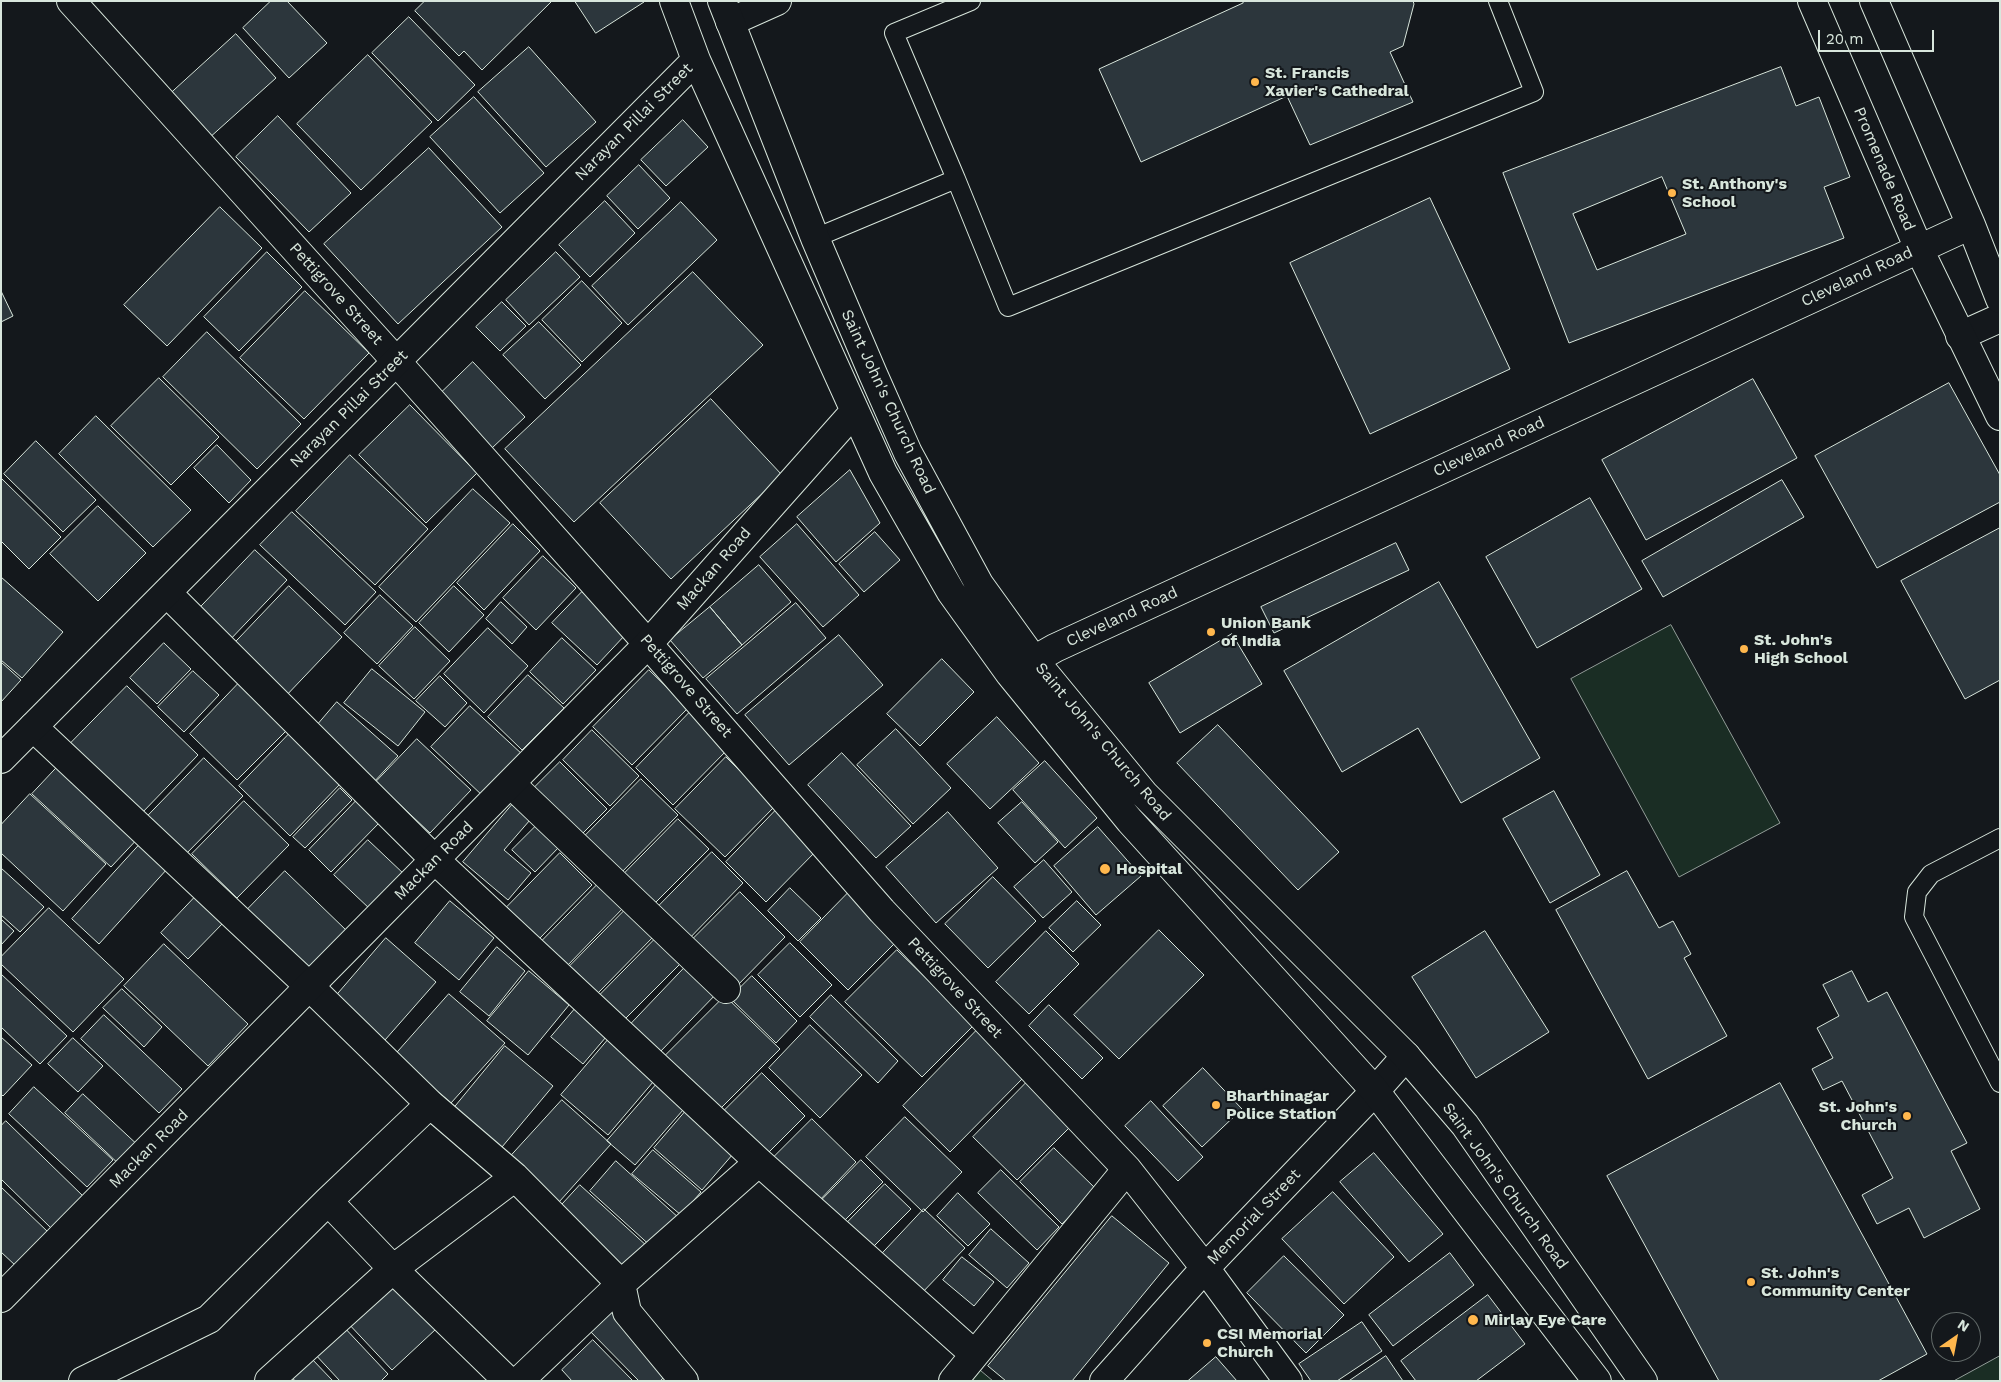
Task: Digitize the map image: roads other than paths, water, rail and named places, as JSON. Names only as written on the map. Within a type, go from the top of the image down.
[{"type":"street","name":"Pettigrove Street","points":[[71,1],[396,361],[882,911],[1127,1169],[1205,1268],[1288,1381]]},
{"type":"street","name":"Saint John's Church Road","points":[[674,1],[696,60],[883,474],[951,592],[1010,674],[1130,821],[1375,1091],[1597,1381]]},
{"type":"street","points":[[726,12],[776,1]]},
{"type":"street","name":"Promenade Road","points":[[1812,1],[1918,249],[2000,416]]},
{"type":"street","points":[[1874,1],[1971,225],[2000,299]]},
{"type":"street","name":"Saint John's Church Road","points":[[726,12],[815,238],[908,453],[979,584],[1033,659],[1144,794],[1406,1056],[1465,1125],[1643,1381]]},
{"type":"street","name":"Narayan Pillai Street","points":[[1,759],[696,60]]},
{"type":"street","name":"Cleveland Road","points":[[1010,674],[1033,659],[1971,225]]},
{"type":"street","points":[[1960,336],[2000,318]]},
{"type":"street","name":"Mackan Road","points":[[1,1298],[648,644],[836,429],[854,412]]},
{"type":"street","points":[[167,593],[434,859],[759,1162],[974,1354]]},
{"type":"street","points":[[33,727],[310,987],[430,1104],[515,1177],[621,1284],[627,1312],[684,1381]]},
{"type":"street","points":[[511,784],[726,989]]},
{"type":"street","name":"Memorial Street","points":[[1104,1381],[1205,1268],[1375,1091],[1406,1056]]},
{"type":"street","points":[[83,1381],[209,1319],[328,1201],[430,1104]]},
{"type":"street","points":[[519,1381],[621,1284],[759,1162]]},
{"type":"street","points":[[953,1381],[1127,1169]]},
{"type":"street","points":[[269,1381],[393,1269],[515,1177]]},
{"type":"street","points":[[328,1201],[393,1269],[508,1381]]},
{"type":"lane","points":[[971,1],[894,33],[1008,307],[1534,92],[1498,1]]},
{"type":"lane","points":[[815,238],[956,179]]},
{"type":"lane","points":[[2000,838],[1931,874],[1917,892],[1914,917],[2000,1083]]},
{"type":"place","name":"St. Francis Xavier's Cathedral","points":[[1255,82]]},
{"type":"place","name":"St. Anthony's School","points":[[1672,193]]},
{"type":"place","name":"Union Bank of India","points":[[1211,632]]},
{"type":"place","name":"St. John's High School","points":[[1744,649]]},
{"type":"place","name":"Hospital","points":[[1105,869]]},
{"type":"place","name":"Bharthinagar Police Station","points":[[1216,1105]]},
{"type":"place","name":"St. John's Church","points":[[1907,1116]]},
{"type":"place","name":"St. John's Community Center","points":[[1751,1282]]},
{"type":"place","name":"Mirlay Eye Care","points":[[1473,1320]]},
{"type":"place","name":"CSI Memorial Church","points":[[1207,1343]]}]
